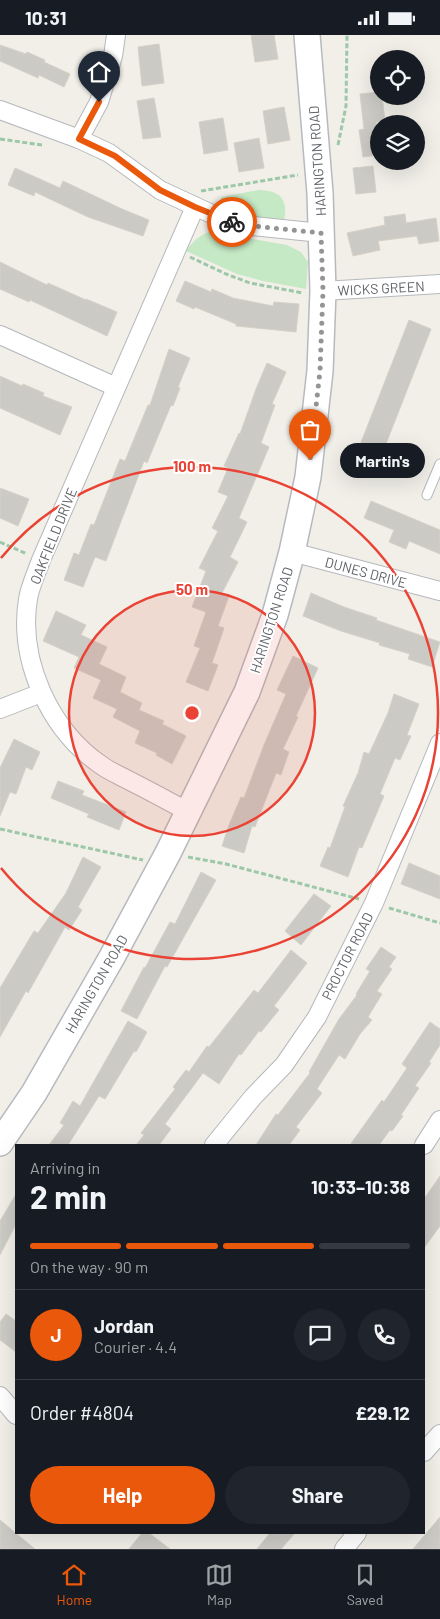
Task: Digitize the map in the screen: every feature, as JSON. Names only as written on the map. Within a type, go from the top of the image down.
[{"type":"street","points":[[79,139],[99,102],[113,56],[116,35]]},
{"type":"street","name":"HARINGTON ROAD","points":[[0,1143],[34,1093],[112,957],[168,853],[247,692],[275,615],[292,552],[308,477],[320,371],[323,294],[321,233],[307,35]]},
{"type":"street","points":[[0,110],[79,139],[115,156],[160,190],[195,207],[243,225],[321,233]]},
{"type":"street","name":"OAKFIELD DRIVE","points":[[188,812],[101,765],[75,743],[55,717],[41,693],[30,659],[26,627],[28,599],[41,559],[195,207]]},
{"type":"street","name":"WICKS GREEN","points":[[323,294],[440,285]]},
{"type":"street","points":[[0,335],[116,387]]},
{"type":"street","name":"DUNES DRIVE","points":[[292,552],[440,591]]},
{"type":"street","points":[[0,709],[41,693]]},
{"type":"street","name":"PROCTOR ROAD","points":[[215,1144],[253,1097],[284,1065],[317,1017],[374,903],[440,743]]},
{"type":"street","points":[[425,1144],[440,1120]]},
{"type":"street","points":[[0,1396],[15,1414]]},
{"type":"street","points":[[425,1452],[440,1434]]},
{"type":"street","points":[[344,1549],[357,1534]]},
{"type":"lane","points":[[427,495],[440,464]]},
{"type":"path","points":[[336,152],[346,106],[347,35]]},
{"type":"path","points":[[172,195],[318,171]]},
{"type":"path","points":[[176,249],[226,274],[250,283],[323,294]]},
{"type":"path","points":[[0,542],[41,559]]},
{"type":"path","points":[[0,829],[145,861],[168,853],[226,864],[374,903],[440,923]]},
{"type":"green space","points":[[259,190],[278,194],[284,202],[284,221],[248,216],[220,208],[221,197]]},
{"type":"green space","points":[[217,231],[287,245],[301,252],[308,262],[306,289],[237,274],[186,251],[199,237]]},
{"type":"building","points":[[251,35],[274,35],[278,59],[255,62]]},
{"type":"building","points":[[159,44],[164,83],[142,86],[138,47]]},
{"type":"building","points":[[0,45],[26,54],[27,52],[70,74],[64,87],[39,75],[38,78],[0,61]]},
{"type":"building","points":[[370,93],[370,105],[383,105],[384,115],[370,115],[370,156],[363,157],[359,130],[364,129],[360,94]]},
{"type":"building","points":[[154,98],[161,137],[143,139],[137,101]]},
{"type":"building","points":[[284,107],[290,140],[268,144],[263,111]]},
{"type":"building","points":[[223,118],[228,150],[204,154],[199,122]]},
{"type":"building","points":[[259,138],[264,168],[239,172],[234,143]]},
{"type":"building","points":[[370,166],[370,170],[373,170],[376,192],[356,194],[353,168]]},
{"type":"building","points":[[15,168],[60,188],[63,181],[149,220],[143,236],[88,217],[35,192],[34,196],[8,185]]},
{"type":"building","points":[[405,214],[406,223],[436,218],[439,241],[419,244],[417,236],[378,241],[380,250],[353,256],[347,233],[385,225],[384,217]]},
{"type":"building","points":[[0,262],[47,285],[48,283],[117,312],[107,336],[30,300],[29,302],[0,289]]},
{"type":"building","points":[[185,281],[211,292],[212,289],[233,298],[273,306],[274,302],[299,304],[296,332],[236,326],[236,324],[176,301]]},
{"type":"building","points":[[409,320],[431,329],[373,477],[351,468]]},
{"type":"building","points":[[169,349],[190,358],[178,387],[180,388],[173,406],[171,405],[147,463],[144,461],[106,561],[95,557],[83,587],[64,580],[74,553],[79,555],[91,524],[94,525],[120,459],[125,461],[148,405],[150,405]]},
{"type":"building","points":[[267,363],[286,372],[272,404],[275,405],[261,443],[269,447],[239,518],[247,522],[230,557],[238,562],[222,593],[229,596],[218,626],[224,628],[212,663],[218,665],[208,691],[186,682],[200,648],[194,646],[206,612],[192,607],[206,571],[199,568],[218,531],[212,528],[228,496],[218,492],[228,468],[224,466],[240,434]]},
{"type":"building","points":[[0,376],[44,393],[43,396],[72,407],[60,435],[0,408]]},
{"type":"building","points":[[0,488],[29,499],[18,526],[0,518]]},
{"type":"building","points":[[371,501],[440,530],[440,554],[409,541],[406,549],[389,542],[394,530],[364,518]]},
{"type":"building","points":[[311,593],[377,618],[376,620],[440,642],[432,667],[408,659],[410,654],[379,645],[380,643],[341,631],[303,616]]},
{"type":"building","points":[[56,611],[86,625],[81,635],[107,647],[99,664],[126,677],[120,692],[142,703],[139,710],[164,721],[162,724],[186,736],[172,764],[156,755],[157,753],[135,743],[140,731],[113,717],[117,709],[93,698],[101,680],[74,668],[79,657],[43,641]]},
{"type":"building","points":[[293,656],[318,668],[283,749],[289,752],[281,775],[276,773],[255,827],[252,826],[244,853],[222,846],[229,825],[241,797],[244,798],[286,694],[277,690]]},
{"type":"building","points":[[394,694],[419,704],[407,735],[411,736],[400,760],[395,758],[380,794],[384,796],[362,848],[359,847],[348,877],[320,866],[328,847],[330,848],[345,807],[343,806],[358,773],[364,752],[369,754],[388,713]]},
{"type":"building","points":[[14,739],[40,752],[32,770],[26,767],[16,794],[10,792],[0,816],[0,768]]},
{"type":"building","points":[[58,781],[84,791],[82,795],[126,812],[119,830],[87,817],[89,814],[51,798]]},
{"type":"building","points":[[83,857],[101,867],[78,907],[82,910],[69,930],[65,927],[28,993],[26,991],[0,1037],[0,988],[34,931],[38,933],[66,893]]},
{"type":"building","points":[[409,863],[440,876],[440,899],[401,884]]},
{"type":"building","points":[[201,872],[216,880],[167,967],[165,966],[137,1019],[121,1011],[170,922],[175,924]]},
{"type":"building","points":[[314,894],[331,906],[301,945],[285,931]]},
{"type":"building","points":[[381,947],[396,957],[389,967],[392,969],[377,991],[382,994],[368,1017],[372,1020],[360,1034],[345,1059],[339,1055],[317,1089],[322,1093],[296,1127],[300,1130],[290,1144],[257,1144],[276,1114],[278,1115],[310,1073],[339,1019],[357,995],[370,971],[366,969]]},
{"type":"building","points":[[291,950],[307,963],[274,1006],[279,1010],[261,1032],[259,1031],[241,1055],[239,1054],[219,1084],[203,1073],[165,1124],[171,1129],[160,1144],[137,1144],[144,1135],[141,1133],[175,1089],[173,1087],[186,1070],[189,1072],[207,1046],[209,1047],[254,990],[258,993]]},
{"type":"building","points":[[128,1021],[147,1032],[105,1099],[99,1096],[69,1144],[50,1144],[64,1125],[60,1123],[73,1101],[80,1106]]},
{"type":"building","points":[[430,1022],[440,1029],[440,1045],[429,1062],[431,1063],[415,1086],[419,1088],[392,1131],[390,1130],[380,1144],[351,1144],[382,1100],[384,1102],[407,1068],[402,1064]]},
{"type":"building","points":[[440,1176],[440,1226],[425,1247],[425,1198]]},
{"type":"building","points":[[15,1196],[15,1226],[0,1255],[0,1221]]},
{"type":"building","points":[[6,1314],[15,1320],[15,1351],[0,1340],[0,1322]]},
{"type":"building","points":[[440,1517],[440,1549],[413,1549]]},
{"type":"building","points":[[0,1520],[35,1549],[0,1549]]},
{"type":"building","points":[[141,1534],[150,1534],[170,1549],[129,1549]]},
{"type":"building","points":[[269,1534],[294,1534],[281,1549],[257,1549]]},
{"type":"way so far","points":[[232,222],[243,225],[321,233],[323,291],[320,371],[310,460]]},
{"type":"place","name":"Martin's","points":[[310,460]]},
{"type":"route","points":[[99,102],[79,139],[115,156],[160,190],[232,222]]}]
